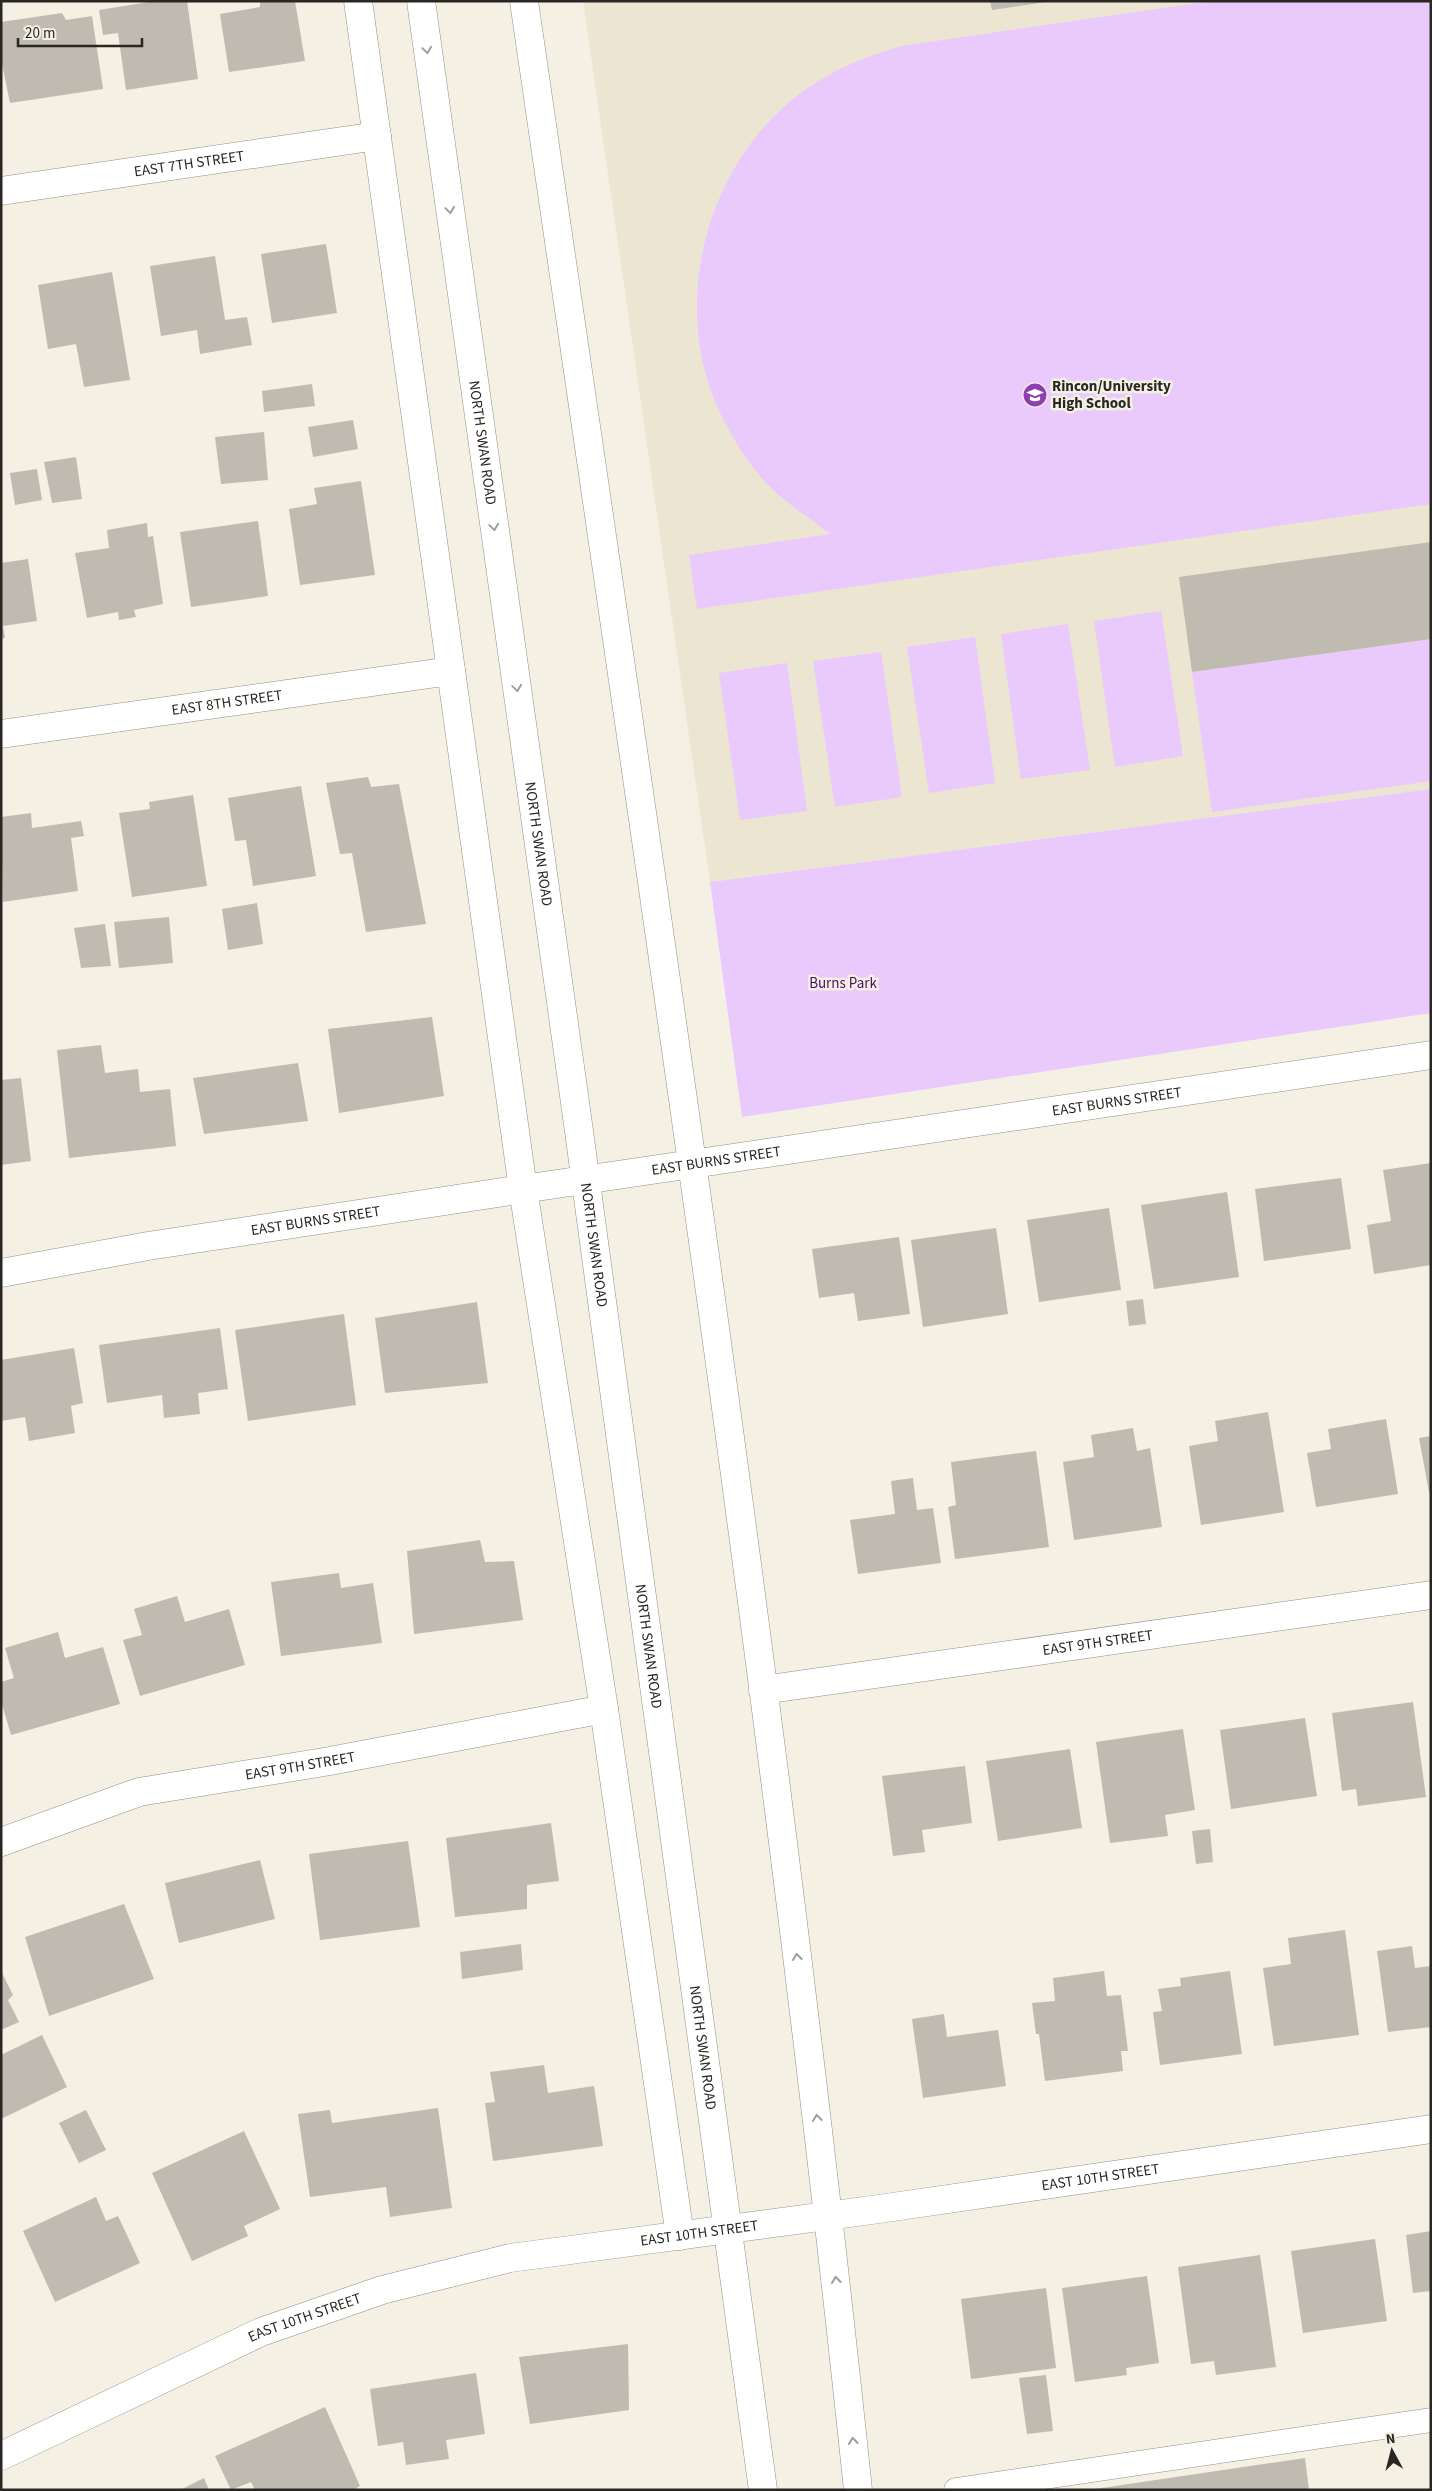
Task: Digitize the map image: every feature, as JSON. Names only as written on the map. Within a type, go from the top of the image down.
[{"type":"street","points":[[358,1],[523,1189],[604,1710],[680,2236]]},
{"type":"street","name":"NORTH SWAN ROAD","points":[[421,1],[585,1181],[763,2490]]},
{"type":"street","points":[[524,1],[692,1165],[763,1690],[830,2215],[858,2490]]},
{"type":"street","name":"EAST 7TH STREET","points":[[1,191],[378,136]]},
{"type":"street","name":"EAST 8TH STREET","points":[[1,734],[451,671]]},
{"type":"street","name":"EAST BURNS STREET","points":[[1,1272],[148,1246],[523,1189],[1431,1055]]},
{"type":"street","name":"EAST 9TH STREET","points":[[763,1690],[1431,1595]]},
{"type":"street","name":"EAST 9TH STREET","points":[[1,1842],[139,1792],[330,1761],[604,1710]]},
{"type":"street","name":"EAST 10TH STREET","points":[[1,2456],[261,2332],[382,2290],[510,2258],[830,2215],[1431,2129]]},
{"type":"lane","points":[[956,2490],[1431,2420]]},
{"type":"shaded area","name":"Rincon/University High School","points":[[583,1],[1431,1],[1431,789],[710,882]]},
{"type":"green space","points":[[1212,1],[1431,1],[1431,504],[697,609],[689,555],[830,534],[777,494],[746,458],[727,426],[708,383],[699,337],[698,290],[704,244],[719,199],[741,157],[770,121],[805,90],[839,69],[875,54],[901,46]]},
{"type":"green space","points":[[1161,611],[1183,756],[1115,767],[1094,621]]},
{"type":"green space","points":[[1068,624],[1090,770],[1021,779],[1001,634]]},
{"type":"green space","points":[[975,637],[995,783],[929,793],[907,647]]},
{"type":"green space","points":[[1431,639],[1431,781],[1212,812],[1192,672]]},
{"type":"green space","points":[[881,652],[902,797],[835,807],[813,661]]},
{"type":"green space","points":[[787,663],[807,811],[740,820],[719,673]]},
{"type":"green space","name":"Burns Park","points":[[1431,789],[1431,1013],[742,1117],[710,882]]},
{"type":"building","points":[[155,1],[187,1],[198,79],[126,90],[118,33],[103,35],[99,10]]},
{"type":"building","points":[[260,1],[295,1],[305,61],[229,72],[220,14],[260,7]]},
{"type":"building","points":[[990,1],[1046,1],[1046,2],[992,10]]},
{"type":"building","points":[[62,13],[66,20],[92,16],[103,89],[10,103],[1,59],[1,22]]},
{"type":"building","points":[[326,244],[337,313],[272,323],[261,254]]},
{"type":"building","points":[[215,256],[225,320],[247,317],[252,345],[200,354],[197,330],[161,336],[150,266]]},
{"type":"building","points":[[112,272],[130,380],[84,387],[76,344],[48,349],[38,285]]},
{"type":"building","points":[[312,384],[315,406],[264,412],[262,391]]},
{"type":"building","points":[[353,420],[358,449],[313,457],[308,427]]},
{"type":"building","points":[[264,432],[268,480],[221,484],[215,437]]},
{"type":"building","points":[[76,457],[82,499],[52,503],[44,462]]},
{"type":"building","points":[[37,469],[42,500],[15,505],[10,473]]},
{"type":"building","points":[[361,481],[375,575],[300,585],[289,509],[317,504],[314,488]]},
{"type":"building","points":[[258,521],[268,596],[191,607],[180,532]]},
{"type":"building","points":[[147,523],[148,537],[153,536],[163,604],[134,610],[136,617],[119,620],[118,612],[87,618],[75,553],[109,548],[107,530]]},
{"type":"building","points":[[1431,542],[1431,639],[1192,672],[1179,577]]},
{"type":"building","points":[[28,559],[37,621],[3,626],[5,638],[1,639],[1,563]]},
{"type":"building","points":[[368,777],[371,787],[399,784],[426,924],[366,932],[352,853],[340,854],[326,783]]},
{"type":"building","points":[[301,786],[316,876],[253,886],[246,840],[235,841],[228,798]]},
{"type":"building","points":[[193,795],[207,886],[132,897],[119,813],[150,809],[149,802]]},
{"type":"building","points":[[31,813],[32,828],[81,821],[84,836],[71,838],[78,891],[3,902],[1,817]]},
{"type":"building","points":[[257,903],[263,944],[228,950],[222,909]]},
{"type":"building","points":[[169,917],[173,963],[119,968],[114,922]]},
{"type":"building","points":[[105,924],[111,966],[81,968],[74,928]]},
{"type":"building","points":[[432,1017],[444,1096],[339,1113],[328,1029]]},
{"type":"building","points":[[101,1045],[105,1073],[138,1069],[140,1092],[170,1089],[176,1146],[69,1158],[57,1050]]},
{"type":"building","points":[[298,1063],[308,1121],[204,1134],[193,1078]]},
{"type":"building","points":[[21,1078],[31,1161],[1,1165],[1,1080]]},
{"type":"building","points":[[1431,1163],[1431,1265],[1374,1274],[1367,1225],[1391,1221],[1383,1170]]},
{"type":"building","points":[[1341,1178],[1351,1249],[1264,1261],[1255,1189]]},
{"type":"building","points":[[1227,1192],[1239,1277],[1154,1289],[1141,1205]]},
{"type":"building","points":[[1109,1208],[1121,1290],[1039,1302],[1027,1220]]},
{"type":"building","points":[[996,1228],[1008,1314],[923,1327],[911,1240]]},
{"type":"building","points":[[899,1237],[910,1314],[858,1321],[854,1293],[819,1298],[812,1249]]},
{"type":"building","points":[[1143,1299],[1146,1324],[1129,1326],[1126,1301]]},
{"type":"building","points":[[477,1302],[488,1383],[385,1393],[375,1318]]},
{"type":"building","points":[[344,1314],[356,1405],[248,1421],[235,1330]]},
{"type":"building","points":[[220,1328],[228,1389],[198,1393],[200,1414],[164,1418],[162,1395],[107,1403],[99,1345]]},
{"type":"building","points":[[74,1348],[83,1403],[71,1406],[75,1433],[29,1441],[25,1417],[1,1421],[1,1360]]},
{"type":"building","points":[[1268,1412],[1284,1512],[1201,1525],[1189,1446],[1218,1441],[1215,1421]]},
{"type":"building","points":[[1386,1419],[1398,1494],[1316,1507],[1307,1453],[1331,1449],[1328,1429]]},
{"type":"building","points":[[1133,1428],[1137,1451],[1150,1448],[1162,1527],[1074,1540],[1063,1462],[1094,1457],[1091,1435]]},
{"type":"building","points":[[1431,1436],[1431,1492],[1429,1492],[1419,1438]]},
{"type":"building","points":[[1036,1451],[1049,1547],[955,1559],[948,1507],[956,1505],[951,1462]]},
{"type":"building","points":[[913,1478],[917,1510],[933,1508],[941,1563],[858,1574],[850,1520],[895,1514],[891,1481]]},
{"type":"building","points":[[480,1540],[485,1562],[514,1561],[523,1620],[414,1634],[407,1551]]},
{"type":"building","points":[[339,1573],[341,1588],[373,1583],[382,1643],[281,1656],[271,1582]]},
{"type":"building","points":[[177,1596],[185,1622],[229,1609],[245,1665],[140,1696],[123,1640],[142,1635],[134,1609]]},
{"type":"building","points":[[58,1632],[65,1658],[103,1647],[120,1704],[11,1735],[1,1701],[1,1682],[14,1678],[5,1648]]},
{"type":"building","points":[[1413,1702],[1426,1797],[1358,1806],[1356,1789],[1342,1791],[1332,1713]]},
{"type":"building","points":[[1305,1718],[1317,1796],[1231,1809],[1220,1730]]},
{"type":"building","points":[[1183,1729],[1195,1810],[1165,1815],[1168,1836],[1110,1843],[1096,1742]]},
{"type":"building","points":[[1070,1749],[1082,1828],[998,1841],[986,1761]]},
{"type":"building","points":[[965,1766],[972,1823],[922,1830],[925,1852],[893,1856],[882,1776]]},
{"type":"building","points":[[551,1823],[559,1881],[527,1885],[527,1909],[455,1917],[446,1838]]},
{"type":"building","points":[[1210,1829],[1213,1862],[1196,1864],[1192,1831]]},
{"type":"building","points":[[408,1841],[420,1927],[320,1940],[309,1854]]},
{"type":"building","points":[[260,1860],[275,1919],[179,1943],[165,1883]]},
{"type":"building","points":[[124,1904],[154,1979],[49,2016],[25,1937]]},
{"type":"building","points":[[1345,1930],[1359,2035],[1274,2046],[1263,1968],[1291,1964],[1288,1938]]},
{"type":"building","points":[[521,1944],[523,1970],[462,1979],[460,1952]]},
{"type":"building","points":[[1412,1946],[1415,1968],[1431,1966],[1431,2027],[1388,2032],[1377,1951]]},
{"type":"building","points":[[1,1971],[13,1995],[8,2000],[19,2022],[1,2030]]},
{"type":"building","points":[[1104,1971],[1107,1996],[1121,1995],[1128,2051],[1121,2051],[1123,2071],[1045,2081],[1039,2034],[1036,2034],[1032,2003],[1055,2001],[1053,1978]]},
{"type":"building","points":[[1230,1971],[1242,2054],[1160,2065],[1153,2012],[1162,2011],[1158,1989],[1181,1986],[1180,1978]]},
{"type":"building","points":[[944,2014],[947,2037],[998,2030],[1006,2086],[923,2098],[912,2019]]},
{"type":"building","points":[[42,2035],[67,2087],[1,2119],[1,2055]]},
{"type":"building","points":[[544,2065],[548,2093],[594,2086],[603,2146],[493,2161],[485,2103],[495,2102],[490,2072]]},
{"type":"building","points":[[438,2108],[452,2208],[390,2217],[386,2187],[310,2197],[298,2114],[330,2110],[332,2123]]},
{"type":"building","points":[[86,2110],[106,2150],[79,2163],[59,2123]]},
{"type":"building","points":[[244,2131],[280,2209],[244,2226],[248,2236],[192,2261],[152,2173]]},
{"type":"building","points":[[96,2197],[106,2221],[118,2216],[140,2263],[55,2302],[23,2231]]},
{"type":"building","points":[[1431,2231],[1431,2291],[1413,2293],[1406,2235]]},
{"type":"building","points":[[1375,2239],[1387,2321],[1303,2333],[1291,2251]]},
{"type":"building","points":[[1260,2255],[1276,2367],[1216,2375],[1214,2361],[1191,2364],[1178,2267]]},
{"type":"building","points":[[1147,2276],[1159,2363],[1126,2368],[1127,2375],[1075,2382],[1062,2288]]},
{"type":"building","points":[[1046,2288],[1056,2368],[971,2379],[961,2299]]},
{"type":"building","points":[[628,2344],[629,2410],[530,2424],[519,2357]]},
{"type":"building","points":[[476,2373],[485,2434],[446,2440],[449,2459],[406,2465],[403,2442],[378,2446],[370,2389]]},
{"type":"building","points":[[1046,2375],[1053,2431],[1027,2434],[1019,2378]]},
{"type":"building","points":[[325,2407],[360,2486],[353,2490],[255,2490],[251,2482],[231,2490],[215,2456]]},
{"type":"building","points":[[1305,2458],[1309,2490],[1095,2489]]},
{"type":"building","points":[[204,2478],[209,2490],[180,2490]]},
{"type":"place","name":"Rincon/University High School","points":[[1035,395]]}]
